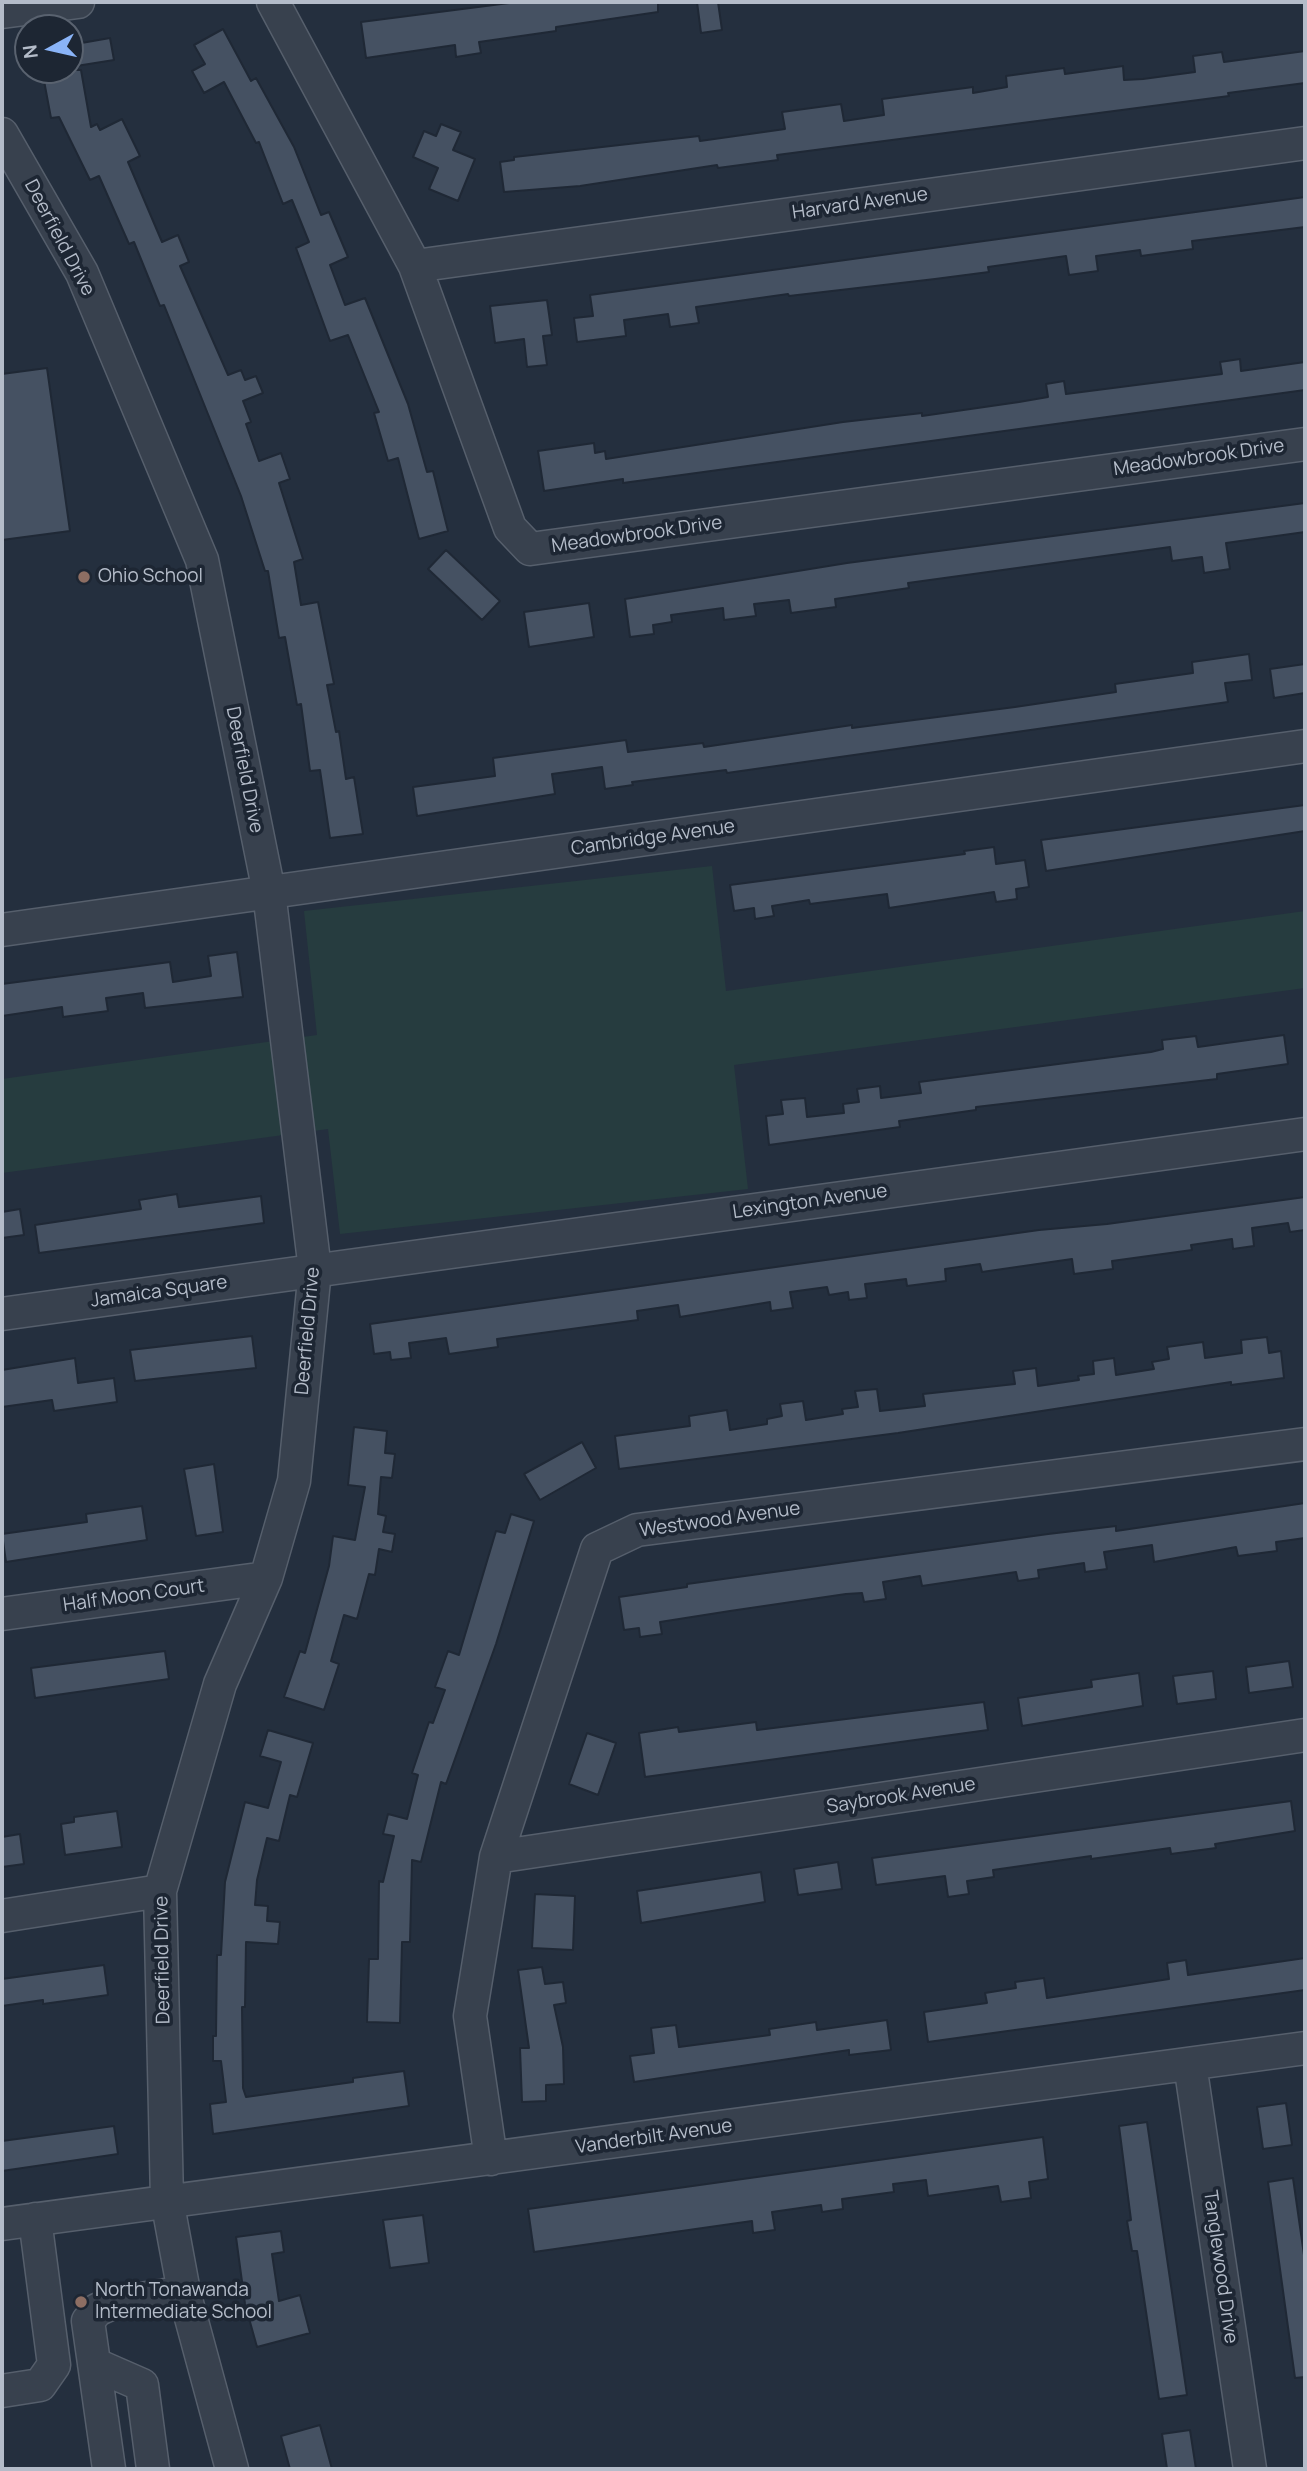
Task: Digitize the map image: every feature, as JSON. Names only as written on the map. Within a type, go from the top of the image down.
[{"type":"street","points":[[2,12],[78,2]]},
{"type":"street","name":"Meadowbrook Drive","points":[[273,2],[415,266],[510,528],[530,549],[1305,444]]},
{"type":"street","name":"Deerfield Drive","points":[[2,134],[82,273],[202,560],[269,892],[315,1270],[294,1481],[265,1578],[220,1684],[160,1891],[167,2200],[184,2292],[232,2469]]},
{"type":"street","name":"Harvard Avenue","points":[[415,266],[1305,143]]},
{"type":"street","name":"Cambridge Avenue","points":[[2,930],[1305,746]]},
{"type":"street","name":"Lexington Avenue","points":[[315,1270],[1305,1134]]},
{"type":"street","name":"Jamaica Square","points":[[2,1314],[315,1270]]},
{"type":"street","name":"Westwood Avenue","points":[[491,2159],[470,2016],[496,1857],[597,1549],[637,1530],[1305,1444]]},
{"type":"street","name":"Half Moon Court","points":[[2,1615],[265,1578]]},
{"type":"street","name":"Saybrook Avenue","points":[[496,1857],[1305,1735]]},
{"type":"street","points":[[2,1916],[160,1891]]},
{"type":"street","name":"Vanderbilt Avenue","points":[[2,2224],[1305,2048]]},
{"type":"street","name":"Tanglewood Drive","points":[[1190,2064],[1250,2469]]},
{"type":"street","points":[[2,2391],[40,2385],[54,2365],[35,2219]]},
{"type":"street","points":[[109,2469],[88,2321],[97,2310],[110,2304],[184,2292]]},
{"type":"street","points":[[94,2364],[142,2385],[153,2469]]},
{"type":"green space","points":[[712,866],[726,991],[1305,911],[1305,988],[734,1065],[748,1189],[340,1234],[328,1129],[2,1173],[2,1079],[317,1035],[304,911]]},
{"type":"building","points":[[517,2],[658,2],[658,12],[479,42],[481,53],[456,57],[455,45],[366,58],[361,22]]},
{"type":"building","points":[[697,2],[718,2],[722,30],[701,33]]},
{"type":"building","points":[[223,29],[251,81],[256,78],[294,147],[321,215],[329,212],[348,257],[330,265],[345,305],[365,298],[408,404],[427,472],[433,471],[448,531],[419,539],[398,458],[388,461],[374,413],[379,412],[348,335],[330,341],[296,248],[309,242],[292,200],[283,204],[259,142],[256,143],[224,82],[204,93],[192,71],[205,64],[194,45]]},
{"type":"building","points":[[110,38],[114,60],[84,65],[84,43]]},
{"type":"building","points":[[1305,51],[1305,83],[1228,93],[1229,96],[777,155],[778,160],[718,168],[717,165],[580,186],[504,192],[500,162],[514,160],[514,157],[699,136],[700,141],[785,129],[782,112],[841,104],[844,121],[884,115],[882,99],[973,87],[973,93],[1007,87],[1006,76],[1064,68],[1065,74],[1123,66],[1124,80],[1143,79],[1195,72],[1193,56],[1222,52],[1224,62]]},
{"type":"building","points":[[45,84],[83,84],[91,127],[97,124],[100,130],[122,119],[140,156],[128,162],[162,242],[178,235],[189,262],[180,266],[228,375],[241,370],[245,380],[256,376],[263,393],[243,401],[251,422],[246,424],[259,461],[281,453],[290,479],[279,483],[303,559],[294,562],[301,605],[318,602],[334,684],[327,685],[336,732],[339,731],[346,779],[354,777],[363,834],[330,838],[320,770],[310,771],[301,704],[297,705],[285,637],[279,638],[268,571],[265,571],[241,496],[164,305],[160,306],[134,242],[129,244],[99,176],[90,180],[59,117],[51,118]]},
{"type":"building","points":[[441,124],[461,132],[453,150],[475,159],[458,201],[429,189],[438,168],[413,157],[424,131],[436,136]]},
{"type":"building","points":[[1305,197],[1305,227],[1192,241],[1193,249],[1141,256],[1140,250],[1096,256],[1098,271],[1069,275],[1066,256],[988,267],[989,272],[696,307],[699,323],[670,327],[668,314],[624,320],[626,336],[577,342],[574,318],[593,316],[590,295]]},
{"type":"building","points":[[547,300],[552,335],[543,336],[547,365],[527,367],[524,339],[495,343],[490,306]]},
{"type":"building","points":[[1240,359],[1241,371],[1305,362],[1305,390],[623,483],[623,479],[544,491],[538,451],[594,443],[595,453],[605,451],[606,459],[843,422],[922,413],[922,416],[1019,402],[1048,397],[1046,384],[1064,381],[1066,394],[1222,374],[1220,362]]},
{"type":"building","name":"Ohio School","points":[[47,368],[70,531],[2,540],[2,374]]},
{"type":"building","points":[[1305,503],[1305,532],[1226,543],[1230,569],[1204,573],[1202,557],[1172,561],[1170,547],[908,583],[909,588],[835,599],[836,607],[791,613],[789,600],[754,604],[756,616],[724,620],[723,608],[671,615],[672,622],[653,625],[654,634],[630,637],[625,599],[847,563]]},
{"type":"building","points":[[446,550],[500,601],[482,620],[428,569]]},
{"type":"building","points":[[589,603],[594,637],[529,647],[524,612]]},
{"type":"building","points":[[1249,654],[1252,680],[1225,683],[1228,702],[727,773],[726,770],[632,782],[633,785],[605,789],[602,767],[552,774],[555,794],[417,816],[413,787],[495,776],[493,758],[626,740],[628,752],[703,743],[704,747],[852,725],[852,728],[1015,707],[1116,692],[1115,684],[1193,673],[1192,662]]},
{"type":"building","points":[[1305,664],[1305,693],[1274,698],[1270,669]]},
{"type":"building","points":[[1305,805],[1305,831],[1046,871],[1041,840]]},
{"type":"building","points":[[994,847],[996,864],[1025,860],[1029,887],[1016,889],[1017,899],[996,902],[994,892],[889,908],[887,894],[810,904],[809,900],[772,906],[774,916],[755,919],[754,908],[734,911],[730,885],[965,854],[964,851]]},
{"type":"building","points":[[237,952],[243,997],[145,1008],[143,993],[106,998],[108,1011],[63,1017],[62,1007],[2,1016],[2,984],[170,962],[173,982],[211,976],[208,956]]},
{"type":"building","points":[[1284,1035],[1288,1064],[1217,1074],[1217,1079],[976,1107],[976,1110],[899,1121],[900,1127],[769,1145],[766,1116],[783,1114],[781,1100],[805,1098],[807,1117],[844,1113],[843,1104],[859,1102],[857,1089],[880,1086],[881,1098],[921,1093],[919,1082],[1151,1052],[1163,1049],[1162,1040],[1196,1036],[1198,1047]]},
{"type":"building","points":[[177,1194],[179,1207],[261,1196],[264,1223],[39,1253],[35,1225],[141,1209],[139,1200]]},
{"type":"building","points":[[1305,1197],[1305,1230],[1290,1232],[1288,1223],[1252,1228],[1254,1246],[1233,1249],[1232,1239],[1191,1245],[1192,1250],[1112,1261],[1113,1269],[1074,1274],[1072,1259],[982,1272],[980,1264],[945,1269],[946,1281],[907,1286],[906,1279],[865,1284],[867,1298],[849,1300],[848,1292],[829,1295],[827,1287],[790,1292],[793,1308],[771,1311],[770,1302],[680,1317],[678,1305],[637,1311],[638,1320],[497,1339],[498,1347],[449,1354],[446,1338],[409,1343],[411,1358],[391,1360],[390,1352],[374,1354],[370,1324],[1039,1230],[1107,1224]]},
{"type":"building","points":[[20,1209],[24,1235],[2,1238],[2,1212]]},
{"type":"building","points":[[252,1336],[256,1368],[135,1381],[130,1350]]},
{"type":"building","points":[[1267,1337],[1269,1353],[1281,1351],[1284,1378],[1231,1385],[1231,1382],[898,1433],[619,1469],[615,1436],[690,1426],[689,1416],[727,1410],[730,1430],[767,1424],[767,1419],[782,1416],[780,1404],[803,1401],[806,1420],[843,1414],[842,1409],[858,1407],[855,1391],[877,1389],[880,1411],[925,1406],[923,1394],[1015,1384],[1013,1371],[1036,1368],[1038,1386],[1079,1380],[1078,1376],[1094,1374],[1093,1361],[1114,1358],[1116,1375],[1154,1369],[1152,1362],[1169,1359],[1167,1347],[1203,1342],[1205,1358],[1242,1353],[1241,1340]]},
{"type":"building","points":[[75,1358],[78,1383],[114,1378],[117,1402],[54,1411],[52,1400],[2,1407],[2,1370]]},
{"type":"building","points":[[354,1427],[387,1431],[385,1453],[395,1454],[392,1478],[381,1477],[378,1514],[386,1516],[383,1532],[395,1534],[392,1552],[379,1549],[375,1575],[369,1574],[357,1619],[344,1615],[331,1661],[339,1664],[324,1710],[284,1697],[300,1651],[305,1653],[329,1566],[333,1536],[355,1540],[365,1487],[348,1485]]},
{"type":"building","points":[[582,1442],[596,1468],[540,1500],[524,1474]]},
{"type":"building","points":[[214,1464],[223,1532],[196,1536],[184,1469]]},
{"type":"building","points":[[1305,1503],[1305,1538],[1276,1542],[1277,1551],[1238,1556],[1236,1547],[1154,1562],[1152,1545],[1104,1552],[1107,1569],[1085,1572],[1084,1563],[1038,1570],[1039,1578],[1018,1581],[1016,1572],[922,1586],[920,1576],[883,1582],[886,1599],[864,1602],[862,1593],[846,1594],[660,1622],[662,1634],[640,1637],[639,1628],[624,1630],[619,1597],[687,1587],[687,1584],[1048,1534],[1116,1526],[1116,1531]]},
{"type":"building","points":[[142,1506],[147,1540],[6,1562],[2,1534],[87,1522],[86,1514]]},
{"type":"building","points":[[511,1514],[534,1521],[496,1644],[446,1784],[441,1782],[421,1862],[412,1860],[410,1942],[402,1942],[400,2023],[367,2022],[369,1959],[378,1959],[379,1881],[383,1882],[394,1836],[383,1834],[388,1814],[407,1819],[418,1775],[412,1773],[429,1722],[433,1723],[445,1690],[435,1687],[448,1651],[459,1655],[496,1531],[505,1533]]},
{"type":"building","points":[[165,1651],[169,1679],[35,1698],[31,1668]]},
{"type":"building","points":[[1289,1661],[1293,1687],[1249,1693],[1246,1667]]},
{"type":"building","points":[[1213,1671],[1216,1699],[1177,1704],[1173,1676]]},
{"type":"building","points":[[1139,1673],[1143,1706],[1022,1726],[1018,1698],[1092,1687],[1091,1680]]},
{"type":"building","points":[[984,1702],[988,1730],[645,1777],[639,1733],[678,1727],[679,1732],[756,1722],[757,1730]]},
{"type":"building","points":[[268,1730],[313,1743],[297,1797],[290,1795],[279,1841],[267,1838],[257,1880],[255,1905],[268,1906],[267,1921],[280,1922],[278,1944],[246,1942],[245,2007],[242,2007],[243,2088],[246,2097],[353,2082],[353,2078],[404,2071],[409,2106],[213,2134],[210,2104],[226,2102],[221,2061],[213,2061],[217,1955],[221,1955],[225,1882],[245,1802],[268,1808],[281,1762],[260,1756]]},
{"type":"building","points":[[587,1733],[616,1743],[598,1795],[569,1784]]},
{"type":"building","points":[[1291,1801],[1295,1831],[1215,1844],[1216,1848],[1171,1854],[1170,1848],[993,1870],[994,1877],[967,1881],[969,1894],[948,1897],[945,1876],[876,1885],[872,1858]]},
{"type":"building","points":[[117,1811],[122,1847],[65,1855],[61,1824],[74,1822],[74,1817]]},
{"type":"building","points":[[20,1834],[24,1864],[2,1867],[2,1837]]},
{"type":"building","points":[[838,1862],[842,1889],[798,1895],[794,1869]]},
{"type":"building","points":[[761,1872],[765,1902],[641,1923],[637,1891]]},
{"type":"building","points":[[535,1894],[575,1896],[573,1950],[532,1948]]},
{"type":"building","points":[[1305,1958],[1305,1990],[928,2042],[924,2012],[987,2003],[985,1993],[1016,1988],[1015,1982],[1044,1978],[1047,1998],[1169,1979],[1167,1963],[1186,1960],[1188,1975]]},
{"type":"building","points":[[104,1965],[108,1995],[43,2004],[43,2000],[2,2006],[2,1979]]},
{"type":"building","points":[[542,1967],[545,1984],[563,1982],[566,2003],[554,2005],[563,2047],[564,2084],[546,2085],[546,2101],[522,2102],[520,2048],[529,2048],[518,1970]]},
{"type":"building","points":[[887,2020],[891,2050],[849,2055],[849,2050],[634,2082],[630,2056],[654,2053],[651,2028],[676,2025],[679,2047],[770,2035],[769,2029],[816,2022],[817,2030]]},
{"type":"building","points":[[1286,2103],[1292,2145],[1263,2149],[1257,2107]]},
{"type":"building","points":[[1147,2122],[1187,2395],[1159,2399],[1137,2251],[1132,2251],[1127,2221],[1131,2220],[1119,2126]]},
{"type":"building","points":[[114,2126],[118,2154],[2,2171],[2,2141]]},
{"type":"building","points":[[1043,2137],[1048,2179],[1029,2182],[1031,2198],[1001,2202],[998,2186],[928,2196],[926,2180],[893,2184],[894,2192],[842,2199],[843,2209],[822,2212],[821,2205],[772,2212],[775,2230],[753,2233],[752,2221],[534,2252],[528,2209]]},
{"type":"building","points":[[1293,2178],[1305,2262],[1305,2377],[1295,2378],[1268,2182]]},
{"type":"building","points":[[423,2215],[429,2263],[390,2268],[383,2220]]},
{"type":"building","points":[[281,2231],[284,2252],[272,2254],[279,2301],[300,2295],[310,2333],[257,2347],[245,2304],[236,2237]]},
{"type":"building","points":[[320,2425],[332,2469],[290,2469],[281,2436]]},
{"type":"building","points":[[1190,2430],[1196,2469],[1167,2469],[1162,2434]]},
{"type":"place","name":"Ohio School","points":[[84,577]]},
{"type":"place","name":"North Tonawanda Intermediate School","points":[[81,2302]]}]
